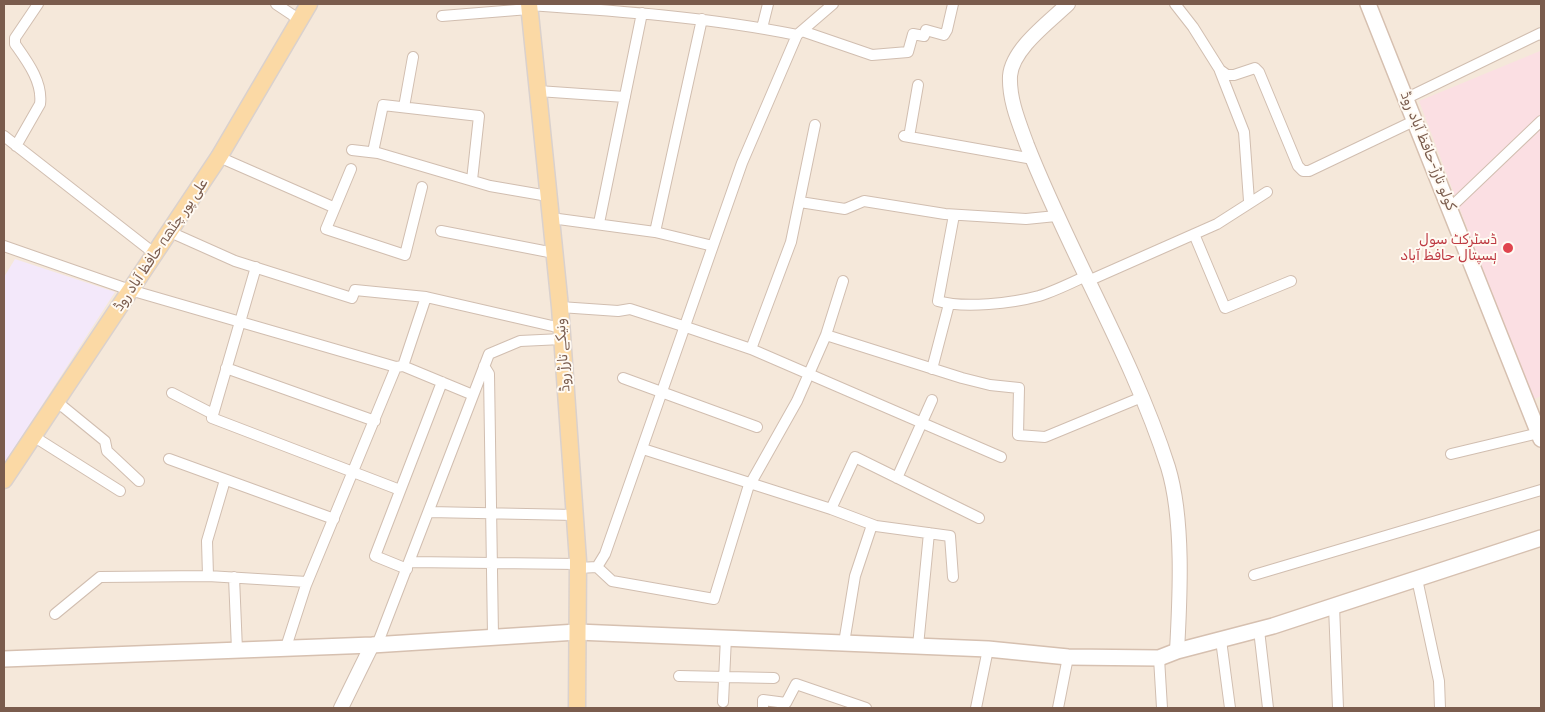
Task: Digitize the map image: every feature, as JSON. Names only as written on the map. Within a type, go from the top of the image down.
[{"type":"main road","name":"علی پور چٹھہ حافظ آباد روڈ","points":[[4,480],[219,157],[309,4]]},
{"type":"main road","name":"کولو تارڑ-حافظ آباد روڈ","points":[[1368,4],[1416,120],[1540,436]]},
{"type":"main road","name":"ونیکے تارڑ روڈ","points":[[529,6],[560,307],[575,514],[578,566],[577,708]]},
{"type":"main road","points":[[4,659],[375,645],[577,632],[988,649],[1068,657],[1159,658],[1177,651],[1259,630],[1541,538]]},
{"type":"street","points":[[276,4],[300,20]]},
{"type":"street","points":[[762,28],[768,4]]},
{"type":"street","points":[[597,567],[605,554],[664,391],[742,163],[799,33],[833,4]]},
{"type":"street","points":[[442,16],[529,6],[610,7],[642,13],[702,19],[799,33],[872,54],[908,52],[913,34],[924,36],[926,30],[944,35],[953,4]]},
{"type":"street","points":[[1068,4],[1021,50],[1014,60],[1010,75],[1012,98],[1033,160],[1056,216],[1088,279],[1142,396],[1169,469],[1175,506],[1180,590],[1177,651]]},
{"type":"street","points":[[1175,4],[1193,27],[1220,70],[1244,132],[1249,201]]},
{"type":"street","points":[[16,146],[40,104],[41,98],[35,77],[15,44],[15,38],[33,6]]},
{"type":"street","points":[[599,223],[642,13]]},
{"type":"street","points":[[655,232],[702,19]]},
{"type":"street","points":[[1407,98],[1515,44],[1540,33],[1541,35]]},
{"type":"street","points":[[404,107],[413,57]]},
{"type":"street","points":[[1220,70],[1227,75],[1234,75],[1255,68],[1259,72],[1298,166],[1302,171],[1309,171],[1416,120]]},
{"type":"street","points":[[918,85],[906,137],[1033,160]]},
{"type":"street","points":[[538,91],[624,98]]},
{"type":"street","points":[[374,152],[383,105],[479,116],[472,180]]},
{"type":"street","points":[[1450,208],[1541,121]]},
{"type":"street","points":[[751,349],[790,242],[815,125]]},
{"type":"street","points":[[4,136],[155,254]]},
{"type":"street","points":[[352,150],[374,152],[490,186],[548,196]]},
{"type":"street","points":[[219,157],[333,207]]},
{"type":"street","points":[[351,169],[333,207],[326,229],[405,255],[422,187]]},
{"type":"street","points":[[954,214],[938,301],[949,304],[977,304],[1039,296],[1088,279],[1217,224],[1249,201],[1267,192]]},
{"type":"street","points":[[800,202],[846,209],[864,201],[954,214],[1026,219],[1056,216]]},
{"type":"street","points":[[551,218],[655,232],[713,246]]},
{"type":"street","points":[[441,231],[554,253]]},
{"type":"street","points":[[170,232],[235,261],[352,298],[355,290],[426,297],[562,333]]},
{"type":"street","points":[[1194,234],[1225,308],[1291,282]]},
{"type":"street","points":[[4,246],[130,290],[399,367],[473,395]]},
{"type":"street","points":[[256,267],[212,418],[400,490]]},
{"type":"street","points":[[442,382],[375,556],[409,566],[492,564],[597,567],[612,581],[714,599],[751,483],[797,401],[826,334],[843,281]]},
{"type":"street","points":[[286,648],[307,582],[399,367],[426,297]]},
{"type":"street","points":[[932,369],[949,304]]},
{"type":"street","points":[[560,307],[618,311],[630,309],[751,349],[1001,457]]},
{"type":"street","points":[[341,708],[375,645],[409,566],[489,354],[499,348],[520,341],[562,333]]},
{"type":"street","points":[[826,334],[932,369],[990,385],[1019,388],[1018,435],[1045,437],[1142,396]]},
{"type":"street","points":[[484,366],[489,374],[493,636]]},
{"type":"street","points":[[226,368],[375,421]]},
{"type":"street","points":[[623,378],[664,391],[757,427]]},
{"type":"street","points":[[172,393],[213,414]]},
{"type":"street","points":[[897,478],[932,400]]},
{"type":"street","points":[[56,401],[105,440],[107,451],[138,481]]},
{"type":"street","points":[[33,436],[120,491]]},
{"type":"street","points":[[1451,454],[1540,436]]},
{"type":"street","points":[[643,449],[831,509],[872,525],[950,536],[953,577]]},
{"type":"street","points":[[831,509],[854,457],[979,518]]},
{"type":"street","points":[[169,459],[334,519]]},
{"type":"street","points":[[208,576],[207,541],[225,480]]},
{"type":"street","points":[[1254,575],[1541,490]]},
{"type":"street","points":[[429,512],[575,514]]},
{"type":"street","points":[[844,642],[855,576],[872,525]]},
{"type":"street","points":[[918,646],[929,533]]},
{"type":"street","points":[[55,614],[100,578],[208,576],[307,582]]},
{"type":"street","points":[[234,577],[237,650]]},
{"type":"street","points":[[1417,579],[1438,681],[1440,708]]},
{"type":"street","points":[[1334,606],[1338,708]]},
{"type":"street","points":[[1259,630],[1268,708]]},
{"type":"street","points":[[723,702],[726,637]]},
{"type":"street","points":[[1221,640],[1230,708]]},
{"type":"street","points":[[976,708],[988,649]]},
{"type":"street","points":[[1058,708],[1068,657]]},
{"type":"street","points":[[1159,658],[1162,708]]},
{"type":"street","points":[[679,676],[774,678]]},
{"type":"street","points":[[762,708],[763,700],[786,702],[796,684],[849,706],[866,708]]},
{"type":"shaded area","points":[[4,4],[1541,4],[1541,708],[4,708]]},
{"type":"shaded area","name":"ڈسٹرکٹ سول ہسپتال حافظ آباد","points":[[1540,51],[1541,396],[1532,400],[1419,101]]},
{"type":"shaded area","points":[[15,259],[115,292],[4,464],[4,277]]},
{"type":"place","name":"ڈسٹرکٹ سول ہسپتال حافظ آباد","points":[[1508,248]]}]
